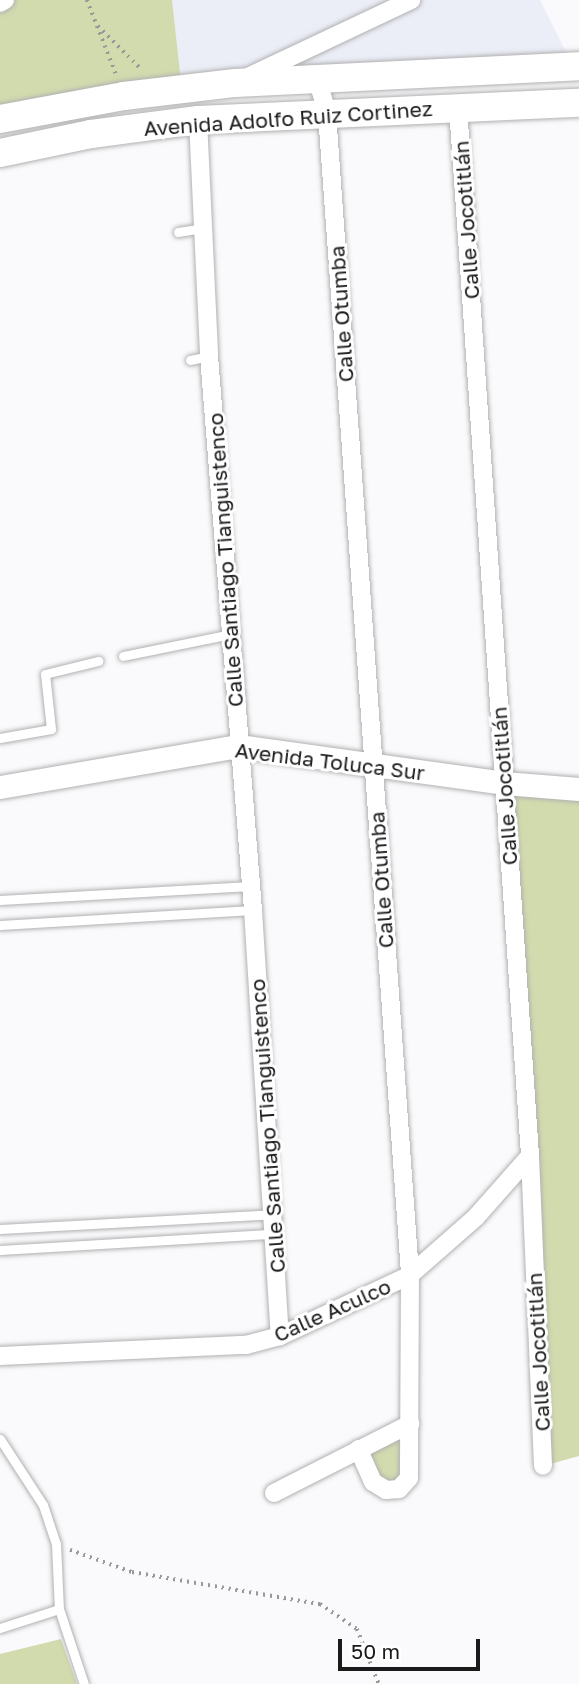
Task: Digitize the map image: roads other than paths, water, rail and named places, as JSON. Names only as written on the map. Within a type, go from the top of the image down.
[{"type":"main road","name":"Avenida Adolfo Ruiz Cortinez","points":[[8,117],[124,96],[235,83],[579,66]]},
{"type":"main road","name":"Avenida Adolfo Ruiz Cortinez","points":[[11,151],[90,134],[198,120],[579,103]]},
{"type":"main road","points":[[8,117],[11,151]]},
{"type":"street","points":[[0,3],[5,0]]},
{"type":"street","points":[[235,83],[411,0]]},
{"type":"street","name":"Calle Otumba","points":[[317,78],[327,113],[410,1275],[412,1463],[409,1478],[399,1489],[386,1490],[373,1482],[358,1450]]},
{"type":"street","name":"Calle Jocotitlán","points":[[458,107],[530,1156],[543,1466]]},
{"type":"street","name":"Calle Santiago Tianguistenco","points":[[198,120],[209,356],[253,910],[280,1336]]},
{"type":"street","name":"Avenida Toluca Sur","points":[[0,787],[238,746],[504,783],[579,789]]},
{"type":"street","name":"Calle Aculco","points":[[0,1356],[246,1345],[280,1336],[410,1275],[476,1217],[530,1156]]},
{"type":"street","points":[[274,1493],[410,1424]]},
{"type":"lane","points":[[178,232],[204,228]]},
{"type":"lane","points":[[190,360],[209,356]]},
{"type":"lane","points":[[122,656],[231,634]]},
{"type":"lane","points":[[0,738],[51,729],[45,674],[98,661]]},
{"type":"lane","points":[[0,900],[251,886]]},
{"type":"lane","points":[[0,925],[253,910]]},
{"type":"lane","points":[[0,1229],[273,1214]]},
{"type":"lane","points":[[0,1250],[273,1234]]},
{"type":"lane","points":[[0,1439],[43,1506],[56,1544],[59,1609],[83,1684]]},
{"type":"lane","points":[[0,1628],[59,1609]]}]
